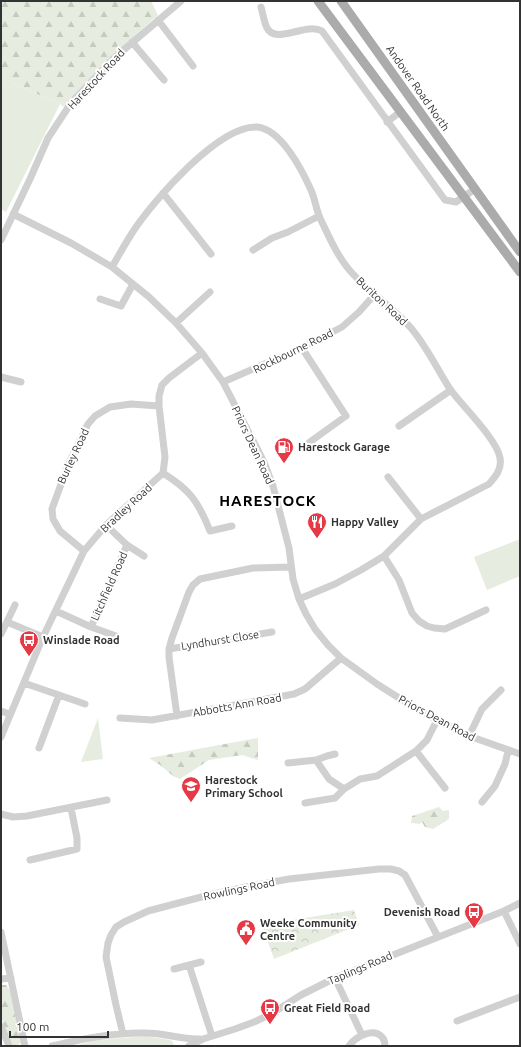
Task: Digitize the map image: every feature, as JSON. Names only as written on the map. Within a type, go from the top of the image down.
[{"type":"main road","points":[[318,1],[520,272]]},
{"type":"main road","name":"Andover Road North","points":[[341,1],[520,252]]},
{"type":"street","name":"Harestock Road","points":[[1,240],[48,138],[71,104],[113,59],[181,1]]},
{"type":"street","points":[[261,7],[267,29],[273,34],[279,35],[310,28],[318,28],[322,31],[445,200],[456,202],[475,189]]},
{"type":"street","points":[[158,20],[192,66]]},
{"type":"street","points":[[132,42],[164,80]]},
{"type":"street","points":[[387,122],[400,112]]},
{"type":"street","name":"Buriton Road","points":[[112,267],[134,230],[163,193],[184,171],[208,150],[229,135],[242,129],[256,127],[261,128],[275,135],[293,157],[311,190],[319,216],[332,243],[346,266],[357,279],[398,314],[412,329],[451,390],[493,444],[500,456],[500,465],[496,477],[489,484],[421,519],[384,556],[335,584],[299,599]]},
{"type":"street","points":[[163,193],[211,254]]},
{"type":"street","name":"Priors Dean Road","points":[[13,214],[71,243],[112,267],[176,323],[202,353],[223,382],[254,442],[272,484],[299,599],[315,629],[341,658],[399,698],[437,720],[469,736],[520,754]]},
{"type":"street","points":[[253,250],[272,238],[288,232],[319,216]]},
{"type":"street","points":[[510,258],[520,252]]},
{"type":"street","points":[[100,299],[122,306],[133,284]]},
{"type":"street","points":[[176,323],[210,292]]},
{"type":"street","name":"Rockbourne Road","points":[[223,382],[302,348],[342,327],[359,312],[375,294]]},
{"type":"street","points":[[302,348],[346,416],[307,444]]},
{"type":"street","points":[[202,353],[162,385],[159,396],[159,406],[165,457],[163,473],[185,488],[193,497],[204,516],[210,531],[232,526]]},
{"type":"street","points":[[1,377],[16,383]]},
{"type":"street","points":[[399,426],[451,390]]},
{"type":"street","name":"Burley Road","points":[[84,551],[60,531],[53,519],[52,509],[68,465],[88,424],[95,416],[110,407],[131,404],[159,406]]},
{"type":"street","name":"Bradley Road","points":[[1,737],[43,638],[84,551],[106,525],[153,484],[163,473]]},
{"type":"street","points":[[388,477],[421,519]]},
{"type":"street","name":"Litchfield Road","points":[[106,525],[127,544],[144,556]]},
{"type":"street","name":"Litchfield Road","points":[[91,627],[127,544]]},
{"type":"street","points":[[384,556],[399,580],[412,613],[419,621],[427,626],[434,628],[445,628],[486,610]]},
{"type":"street","points":[[177,716],[169,649],[176,625],[193,585],[200,579],[254,568],[291,567]]},
{"type":"street","points":[[1,634],[15,605]]},
{"type":"street","name":"Litchfield Road","points":[[56,611],[91,627],[116,636]]},
{"type":"street","points":[[7,622],[43,638]]},
{"type":"street","name":"Lyndhurst Close","points":[[169,649],[272,632]]},
{"type":"street","name":"Abbotts Ann Road","points":[[120,718],[152,720],[294,694],[305,689],[341,658]]},
{"type":"street","points":[[24,682],[85,704]]},
{"type":"street","points":[[469,736],[482,708],[500,690]]},
{"type":"street","points":[[39,748],[59,695]]},
{"type":"street","points":[[1,710],[10,714]]},
{"type":"street","points":[[305,803],[335,798],[344,789],[360,779],[377,776],[416,751],[427,740],[437,720]]},
{"type":"street","points":[[416,751],[445,788]]},
{"type":"street","points":[[482,802],[496,786],[505,764],[508,751]]},
{"type":"street","points":[[288,763],[316,760],[335,754]]},
{"type":"street","points":[[316,760],[329,778],[344,789]]},
{"type":"street","points":[[1,814],[13,817],[27,816],[107,800]]},
{"type":"street","points":[[30,860],[77,850],[77,838],[71,808]]},
{"type":"street","name":"Rowlings Road","points":[[123,1034],[106,957],[108,943],[116,927],[129,919],[148,911],[251,886],[289,879],[346,872],[391,869],[399,871],[405,875],[438,937]]},
{"type":"street","name":"Taplings Road","points":[[189,1046],[203,1039],[254,1022],[271,1014],[301,995],[335,978],[504,911],[520,903]]},
{"type":"street","points":[[504,911],[520,944]]},
{"type":"street","points":[[1,932],[25,1046]]},
{"type":"street","points":[[174,969],[200,962]]},
{"type":"street","points":[[189,965],[212,1036]]},
{"type":"street","points":[[1,979],[11,978]]},
{"type":"street","points":[[335,978],[362,1035]]},
{"type":"street","points":[[457,1021],[520,997]]},
{"type":"street","points":[[1,1026],[8,1046]]},
{"type":"street","name":"Taplings Road","points":[[52,1046],[74,1041],[123,1034],[149,1033],[179,1042],[203,1039]]},
{"type":"street","points":[[349,1046],[355,1039],[370,1033],[378,1034],[383,1037],[385,1046]]},
{"type":"green space","points":[[1,1],[151,1],[158,15],[112,56],[64,107],[1,78]]},
{"type":"green space","points":[[1,78],[60,104],[6,212],[1,209]]},
{"type":"green space","points":[[520,539],[520,576],[487,590],[474,557]]},
{"type":"green space","points":[[98,718],[103,759],[81,762]]},
{"type":"green space","points":[[258,738],[258,760],[242,755],[209,760],[180,779],[173,776],[149,758]]},
{"type":"green space","points":[[439,807],[443,811],[449,810],[449,819],[433,829],[425,827],[422,822],[420,824],[411,823],[412,816]]},
{"type":"green space","points":[[354,910],[359,925],[274,959],[262,925]]},
{"type":"green space","points":[[1,985],[6,985],[10,991],[21,1043],[17,1045],[11,1046],[1,1016]]},
{"type":"green space","points":[[146,1036],[170,1040],[173,1042],[174,1046],[73,1046],[98,1040]]},
{"type":"place","name":"Harestock Garage","points":[[284,464]]},
{"type":"place","name":"Happy Valley","points":[[317,539]]},
{"type":"place","name":"Winslade Road","points":[[29,657]]},
{"type":"place","name":"Harestock Primary School","points":[[191,803]]},
{"type":"place","name":"Devenish Road","points":[[474,929]]},
{"type":"place","name":"Weeke Community Centre","points":[[246,946]]},
{"type":"place","name":"Great Field Road","points":[[270,1025]]},
{"type":"district","name":"HARESTOCK","points":[[268,501]]}]
